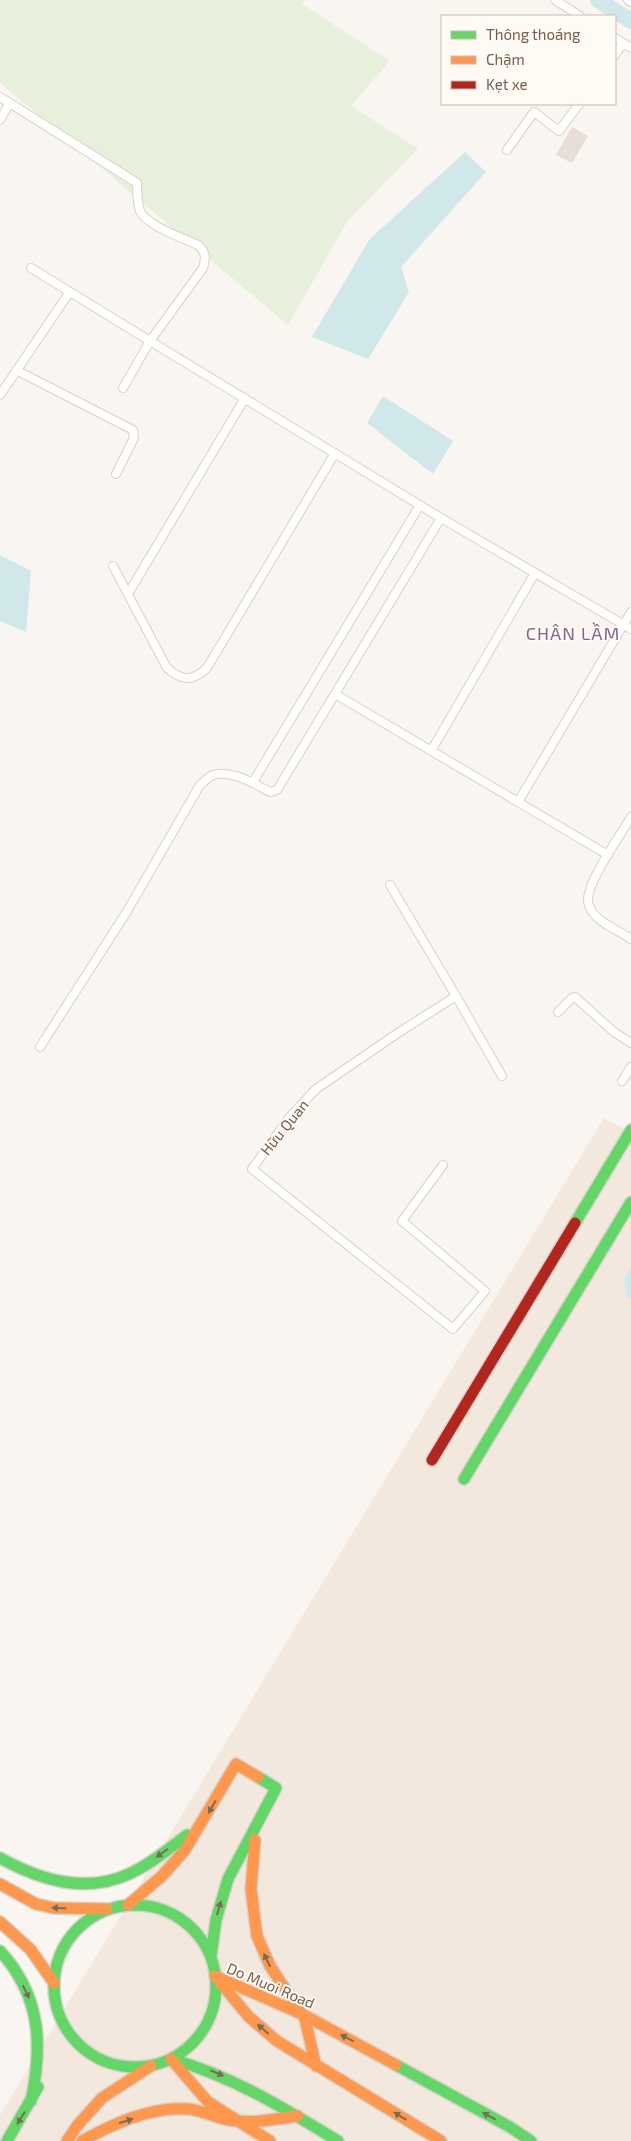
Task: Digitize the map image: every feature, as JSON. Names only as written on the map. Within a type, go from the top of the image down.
[{"type":"main road","points":[[432,1460],[621,1156],[631,1130]]},
{"type":"main road","points":[[464,1479],[631,1202]]},
{"type":"main road","points":[[128,1905],[162,1876],[185,1850],[236,1764],[276,1788],[228,1879],[216,1920],[210,1956]]},
{"type":"main road","points":[[258,1823],[250,1870],[251,1902],[256,1935],[271,1967],[304,2015],[316,2066]]},
{"type":"main road","points":[[0,1858],[29,1875],[62,1884],[110,1881],[145,1864],[202,1824]]},
{"type":"main road","points":[[18,1894],[29,1875]]},
{"type":"main road","points":[[0,1884],[36,1904],[54,1908],[108,1910]]},
{"type":"main road","points":[[54,2035],[56,2006],[54,1983],[58,1959],[70,1938],[87,1921],[108,1910],[128,1905],[149,1906],[169,1912],[186,1923],[201,1938],[210,1956],[216,1976],[214,2001],[206,2025],[191,2044],[171,2059],[151,2066],[102,2098],[67,2141]]},
{"type":"main road","points":[[0,1922],[23,1939],[54,1983]]},
{"type":"main road","points":[[0,1951],[9,1959],[22,1984],[33,2008],[39,2035],[39,2067],[32,2101]]},
{"type":"main road","name":"Do Muoi Road","points":[[216,1976],[304,2015],[531,2141]]},
{"type":"main road","name":"Do Muoi Road","points":[[216,1976],[249,2017],[277,2041],[441,2141]]},
{"type":"main road","points":[[56,2006],[66,2029],[82,2048],[95,2057],[102,2061],[126,2067],[151,2066]]},
{"type":"main road","points":[[171,2059],[201,2066],[244,2084],[338,2141]]},
{"type":"main road","points":[[171,2059],[208,2102],[270,2141]]},
{"type":"main road","points":[[7,2141],[32,2101],[47,2070],[49,2061]]},
{"type":"main road","points":[[82,2141],[110,2126],[161,2112],[188,2110],[236,2121],[298,2116]]},
{"type":"lane","points":[[555,0],[578,15]]},
{"type":"lane","points":[[616,39],[631,48]]},
{"type":"lane","points":[[616,54],[623,44]]},
{"type":"lane","points":[[0,97],[137,183],[139,204],[144,216],[151,223],[198,245],[205,254],[203,268],[150,341],[123,388]]},
{"type":"lane","points":[[0,120],[9,104]]},
{"type":"lane","points":[[507,150],[534,112],[559,131],[578,105]]},
{"type":"lane","points":[[31,268],[68,293],[245,398],[441,518],[631,629]]},
{"type":"lane","points":[[0,395],[68,293]]},
{"type":"lane","points":[[16,370],[133,430],[134,438],[116,474]]},
{"type":"lane","points":[[128,594],[245,398]]},
{"type":"lane","points":[[113,566],[166,668],[175,675],[186,678],[197,677],[207,668],[335,453]]},
{"type":"lane","points":[[253,782],[420,505]]},
{"type":"lane","points":[[40,1047],[126,913],[200,785],[211,776],[223,773],[253,782],[270,792],[277,790],[441,518]]},
{"type":"lane","points":[[431,751],[535,573]]},
{"type":"lane","points":[[518,802],[631,612]]},
{"type":"lane","points":[[335,694],[608,855]]},
{"type":"lane","points":[[631,817],[608,855],[590,890],[588,900],[589,908],[594,915],[631,939]]},
{"type":"lane","points":[[390,885],[502,1076]]},
{"type":"lane","name":"Hữu Quan","points":[[444,1165],[402,1221],[485,1291],[453,1329],[252,1169],[289,1118],[316,1089],[456,996]]},
{"type":"lane","points":[[558,1012],[572,998],[575,998],[614,1032],[631,1043]]},
{"type":"lane","points":[[622,1081],[631,1067]]},
{"type":"shaded area","points":[[604,1118],[631,1133],[631,2141],[0,2141],[0,2115]]},
{"type":"green space","points":[[0,0],[304,0],[302,4],[390,61],[351,106],[418,149],[348,220],[288,325],[0,83]]},
{"type":"water","points":[[465,152],[486,172],[401,267],[409,292],[368,359],[312,337],[369,240]]},
{"type":"water","points":[[383,396],[453,441],[433,474],[367,423]]},
{"type":"water","points":[[0,555],[31,571],[26,632],[0,621]]},
{"type":"water","points":[[631,1268],[631,1299],[627,1296],[624,1280]]},
{"type":"building","points":[[572,127],[588,136],[572,163],[556,155]]},
{"type":"waterway","points":[[598,0],[631,21]]},
{"type":"traffic: fast","points":[[575,1223],[631,1130]]},
{"type":"traffic: fast","points":[[464,1479],[631,1202]]},
{"type":"traffic: fast","points":[[211,1956],[216,1920],[228,1879],[276,1788],[258,1777]]},
{"type":"traffic: fast","points":[[0,1858],[31,1873],[47,1878],[79,1884],[96,1883],[112,1880],[137,1870],[187,1835]]},
{"type":"traffic: fast","points":[[135,1905],[166,1911],[192,1929],[210,1955],[216,1986],[210,2017],[192,2043],[166,2061],[135,2067],[104,2061],[78,2043],[60,2017],[54,1986],[60,1955],[78,1929],[104,1911],[135,1905]]},
{"type":"traffic: fast","points":[[0,1951],[14,1968],[24,1986],[31,2003],[35,2022],[37,2060],[31,2101]]},
{"type":"traffic: fast","points":[[171,2059],[215,2074],[257,2094],[338,2141]]},
{"type":"traffic: fast","points":[[396,2065],[510,2127],[531,2141]]},
{"type":"traffic: fast","points":[[7,2141],[38,2087]]},
{"type":"traffic: slow","points":[[128,1905],[162,1876],[185,1850],[236,1764],[258,1777]]},
{"type":"traffic: slow","points":[[255,1840],[251,1889],[257,1936],[270,1966],[305,2019],[316,2066]]},
{"type":"traffic: slow","points":[[0,1884],[36,1904],[54,1908],[107,1909]]},
{"type":"traffic: slow","points":[[0,1922],[30,1949],[54,1983]]},
{"type":"traffic: slow","points":[[215,1976],[304,2015],[396,2065]]},
{"type":"traffic: slow","points":[[219,1981],[249,2017],[277,2041],[441,2141]]},
{"type":"traffic: slow","points":[[171,2059],[208,2102],[270,2141]]},
{"type":"traffic: slow","points":[[67,2141],[77,2126],[102,2098],[151,2066]]},
{"type":"traffic: slow","points":[[82,2141],[106,2128],[146,2113],[160,2110],[188,2109],[238,2121],[264,2121],[298,2116]]},
{"type":"traffic: jam","points":[[432,1460],[575,1223]]},
{"type":"district","name":"CHÂN LẦM","points":[[573,633]]}]
